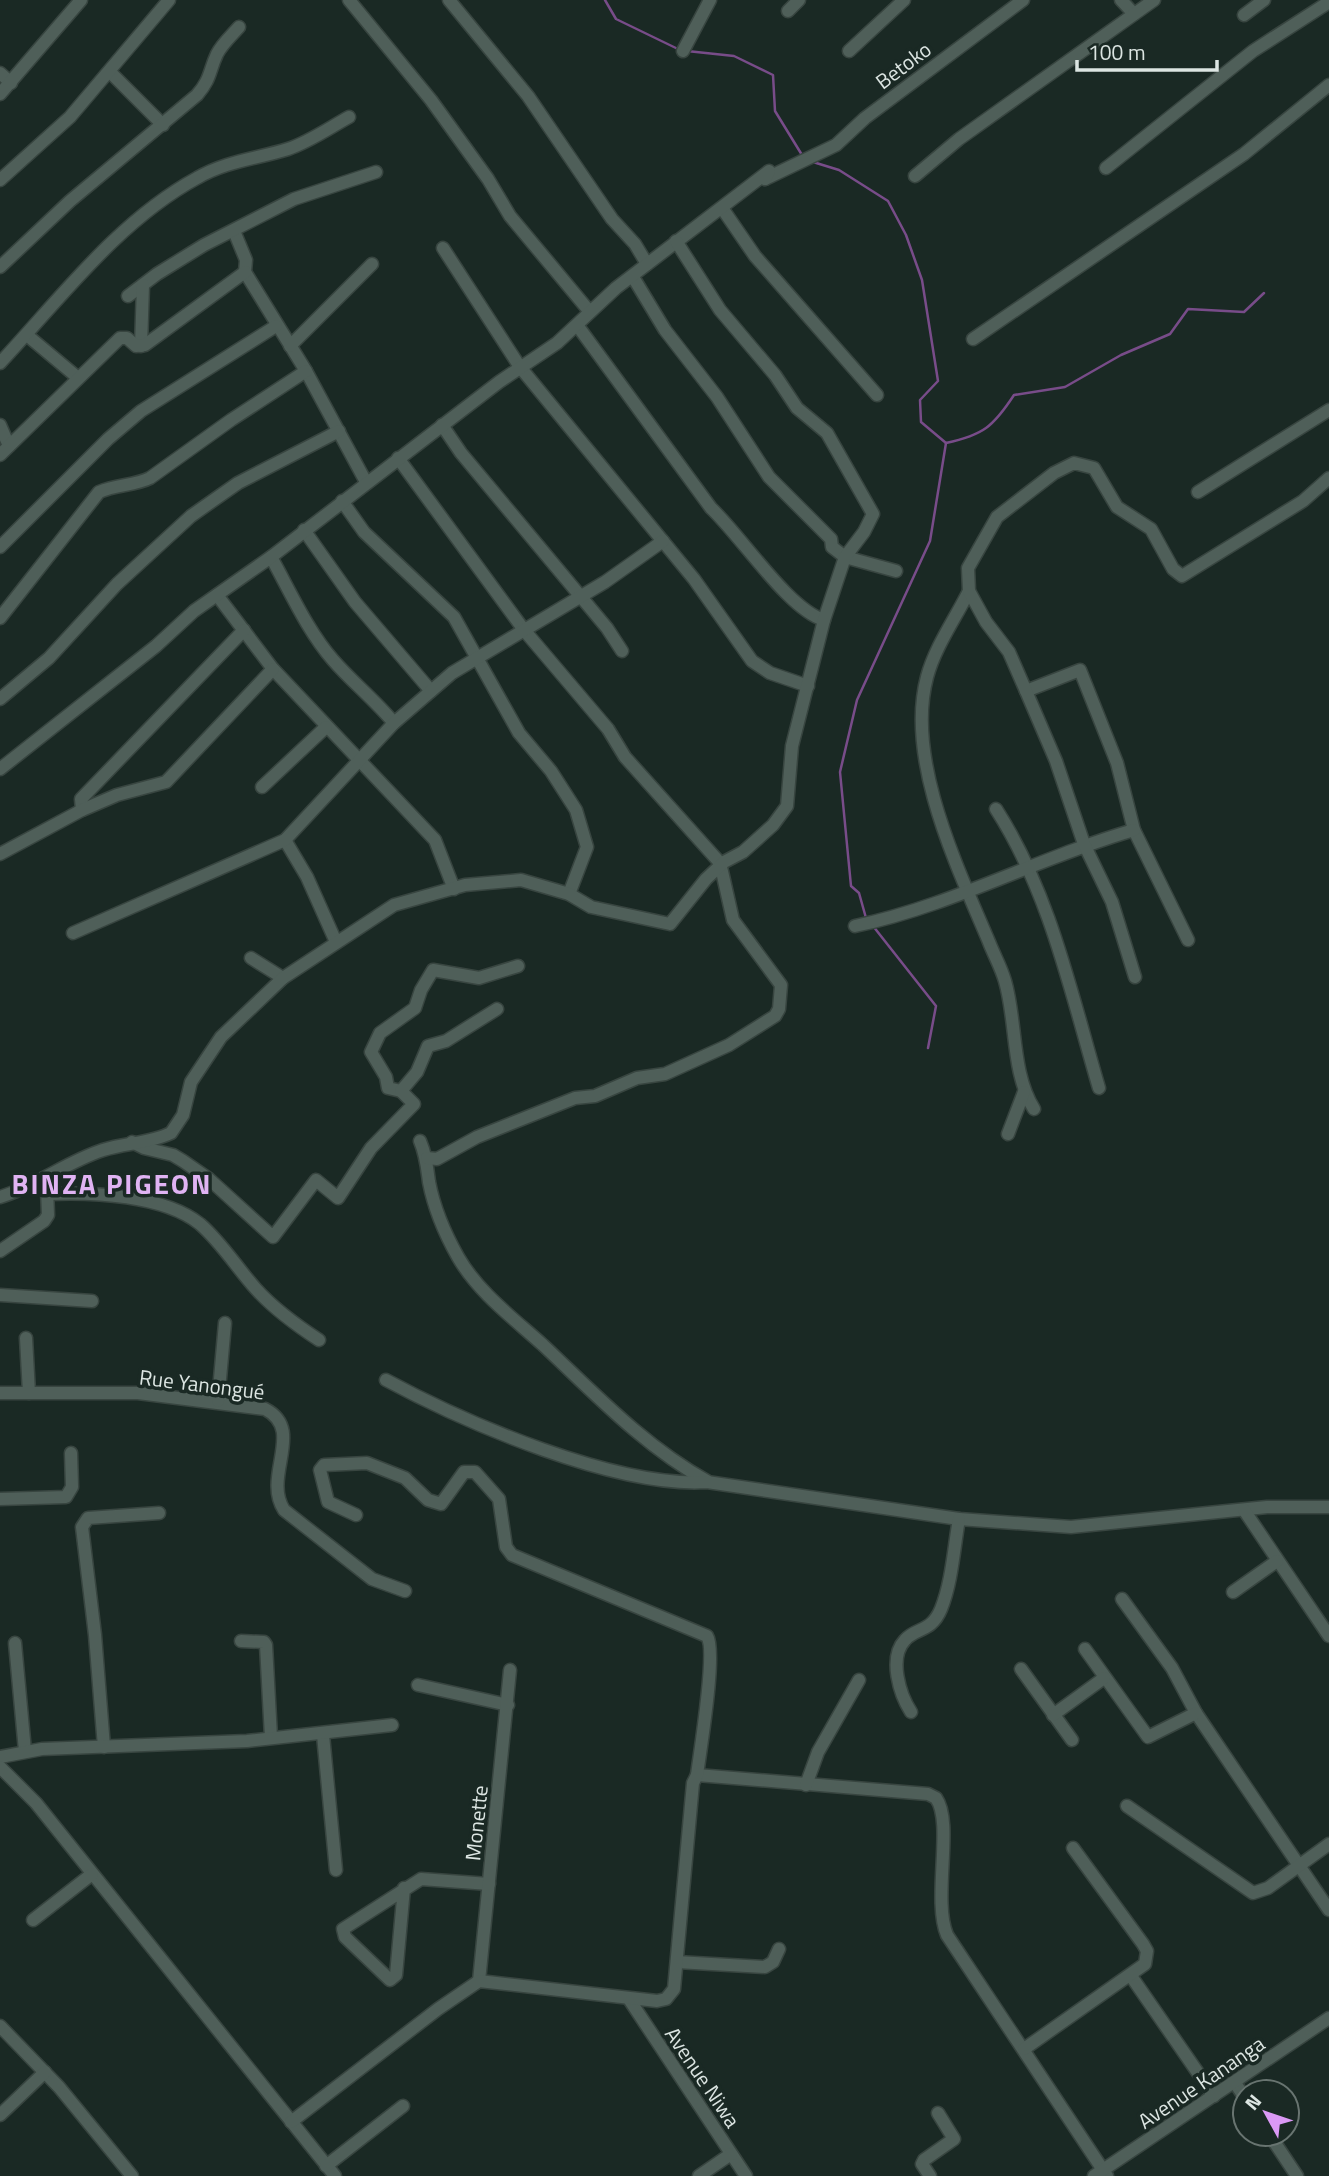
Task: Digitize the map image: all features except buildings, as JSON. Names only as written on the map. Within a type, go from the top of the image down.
[{"type":"street","points":[[0,94],[81,0]]},
{"type":"street","points":[[0,180],[48,139],[110,72],[169,0]]},
{"type":"street","points":[[349,0],[424,91],[488,179],[510,216],[590,312]]},
{"type":"street","points":[[449,0],[528,96],[612,219],[635,244],[647,264]]},
{"type":"street","points":[[683,51],[710,0]]},
{"type":"street","points":[[788,11],[799,0]]},
{"type":"street","points":[[849,51],[904,0]]},
{"type":"street","name":"Betoko","points":[[722,208],[769,171],[765,179],[836,145],[865,118],[1023,0]]},
{"type":"street","points":[[1121,0],[1134,14]]},
{"type":"street","points":[[915,176],[959,139],[1154,0]]},
{"type":"street","points":[[1244,15],[1264,0]]},
{"type":"street","points":[[1106,168],[1253,51],[1329,2]]},
{"type":"street","points":[[0,267],[69,201],[163,125],[205,85],[221,46],[239,27]]},
{"type":"street","points":[[110,72],[163,125]]},
{"type":"street","points":[[0,73],[11,83]]},
{"type":"street","points":[[973,339],[1244,154],[1329,85]]},
{"type":"street","points":[[0,363],[121,235],[169,194],[218,167],[240,159],[287,149],[349,117]]},
{"type":"street","points":[[128,296],[204,245],[294,199],[376,172]]},
{"type":"street","points":[[0,769],[217,595],[576,325],[647,264],[722,208],[755,256],[877,395]]},
{"type":"street","points":[[234,231],[246,260],[245,272],[306,371],[366,482]]},
{"type":"street","points":[[0,1197],[39,1181],[59,1168],[85,1157],[171,1133],[183,1115],[191,1082],[206,1055],[221,1037],[283,978],[394,905],[466,885],[521,880],[569,894],[591,907],[670,923],[692,894],[721,865],[743,852],[773,825],[786,806],[792,746],[824,620],[845,557],[872,520],[871,510],[827,433],[797,408],[775,375],[720,310],[676,241]]},
{"type":"street","points":[[443,247],[520,367],[663,541],[752,661],[770,673],[808,686]]},
{"type":"street","points":[[290,346],[372,264]]},
{"type":"street","points":[[141,346],[245,272]]},
{"type":"street","points":[[633,276],[665,330],[717,397],[769,477],[831,539],[832,547],[845,557],[896,570]]},
{"type":"street","points":[[141,346],[143,285]]},
{"type":"street","points":[[576,325],[711,508],[734,530],[801,608],[824,620]]},
{"type":"street","points":[[0,547],[108,439],[141,411],[276,326]]},
{"type":"street","points":[[28,336],[78,377]]},
{"type":"street","points":[[4,450],[120,338],[124,336],[141,346]]},
{"type":"street","points":[[0,618],[99,492],[108,487],[137,485],[150,478],[306,371]]},
{"type":"street","points":[[1198,492],[1329,410]]},
{"type":"street","points":[[0,425],[4,450]]},
{"type":"street","points":[[442,425],[461,453],[622,651]]},
{"type":"street","points":[[0,699],[49,658],[117,584],[199,509],[238,483],[340,431]]},
{"type":"street","points":[[398,458],[524,630],[608,729],[625,757],[721,865],[733,920],[780,985],[779,1009],[775,1016],[729,1045],[665,1074],[637,1078],[595,1096],[575,1098],[477,1137],[446,1155],[428,1158]]},
{"type":"street","points":[[1135,977],[1112,902],[1084,844],[1056,761],[1009,652],[986,622],[970,591],[968,568],[997,517],[1066,465],[1082,463],[1094,468],[1117,507],[1151,529],[1173,569],[1182,576],[1303,501],[1329,478]]},
{"type":"street","points":[[342,500],[365,532],[454,617],[475,659],[519,733],[551,771],[576,810],[587,847],[569,894]]},
{"type":"street","points":[[304,530],[355,602],[431,691]]},
{"type":"street","points":[[73,933],[285,839],[394,723],[431,691],[475,659],[579,597],[663,541]]},
{"type":"street","points":[[271,557],[333,659],[373,697],[394,723]]},
{"type":"street","points":[[970,591],[927,676],[920,712],[924,753],[931,787],[1006,984],[1024,1092],[1034,1109]]},
{"type":"street","points":[[217,595],[273,669],[435,840],[454,889]]},
{"type":"street","points":[[82,810],[81,799],[244,630]]},
{"type":"street","points":[[0,854],[82,810],[117,795],[166,782],[273,669]]},
{"type":"street","points":[[1026,691],[1080,670],[1117,763],[1134,830],[1188,940]]},
{"type":"street","points":[[262,787],[326,727]]},
{"type":"street","points":[[996,809],[1017,842],[1054,932],[1099,1087]]},
{"type":"street","points":[[855,926],[968,889],[1084,844],[1134,830]]},
{"type":"street","points":[[285,839],[307,877],[336,942]]},
{"type":"street","points":[[251,958],[283,978]]},
{"type":"street","points":[[132,1142],[144,1148],[173,1154],[209,1179],[273,1237],[316,1180],[338,1198],[372,1148],[414,1104],[401,1091],[388,1088],[386,1077],[371,1052],[380,1033],[415,1008],[421,990],[433,970],[479,978],[518,967]]},
{"type":"street","points":[[401,1091],[417,1072],[428,1046],[446,1041],[497,1009]]},
{"type":"street","points":[[1008,1134],[1024,1092]]},
{"type":"street","points":[[420,1141],[428,1158],[429,1181],[437,1212],[457,1256],[478,1285],[623,1420],[672,1460],[707,1482]]},
{"type":"street","points":[[0,1251],[44,1221],[48,1215],[48,1194],[39,1181]]},
{"type":"street","points":[[48,1194],[118,1196],[149,1203],[193,1220],[218,1242],[267,1301],[290,1322],[319,1340]]},
{"type":"street","points":[[0,1295],[92,1301]]},
{"type":"street","points":[[218,1401],[225,1323]]},
{"type":"street","points":[[26,1338],[29,1393]]},
{"type":"street","points":[[386,1380],[450,1413],[571,1458],[667,1481],[707,1482],[959,1518],[1071,1527],[1244,1510],[1329,1507]]},
{"type":"street","name":"Rue Yanongué","points":[[0,1393],[138,1393],[265,1409],[281,1420],[285,1432],[276,1475],[277,1494],[284,1510],[372,1578],[405,1591]]},
{"type":"street","points":[[0,1499],[66,1497],[72,1487],[71,1453]]},
{"type":"street","points":[[291,2122],[438,2009],[479,1981],[629,1999],[666,1999],[674,1989],[693,1783],[697,1775],[711,1647],[706,1636],[512,1555],[506,1547],[499,1499],[475,1472],[464,1472],[441,1504],[428,1500],[405,1478],[366,1463],[324,1465],[320,1469],[328,1502],[355,1515]]},
{"type":"street","points":[[1244,1510],[1329,1636]]},
{"type":"street","points":[[104,1747],[95,1635],[82,1527],[88,1518],[159,1513]]},
{"type":"street","points":[[911,1712],[898,1684],[901,1648],[906,1639],[928,1628],[940,1610],[959,1518]]},
{"type":"street","points":[[1233,1592],[1277,1561]]},
{"type":"street","points":[[1122,1600],[1172,1668],[1196,1713],[1329,1910]]},
{"type":"street","points":[[240,1641],[264,1642],[266,1645],[271,1737]]},
{"type":"street","points":[[15,1643],[25,1751]]},
{"type":"street","points":[[1085,1649],[1148,1737],[1196,1713]]},
{"type":"street","points":[[1021,1669],[1072,1740]]},
{"type":"street","name":"Monette","points":[[479,1981],[510,1670]]},
{"type":"street","points":[[1054,1715],[1104,1678]]},
{"type":"street","points":[[806,1784],[818,1752],[859,1680]]},
{"type":"street","points":[[418,1685],[508,1705]]},
{"type":"street","points":[[0,1757],[25,1751],[323,1735],[392,1725]]},
{"type":"street","points":[[323,1735],[336,1870]]},
{"type":"street","points":[[0,1767],[36,1803],[331,2171],[403,2106]]},
{"type":"street","points":[[697,1775],[928,1794],[936,1798],[942,1814],[942,1923],[1101,2174]]},
{"type":"street","points":[[1127,1806],[1253,1894],[1268,1888],[1329,1844]]},
{"type":"street","points":[[1024,2049],[1145,1964],[1147,1951],[1073,1848]]},
{"type":"street","points":[[33,1920],[92,1874]]},
{"type":"street","points":[[404,1888],[396,1975],[390,1980],[342,1933],[347,1925],[404,1888],[426,1878],[489,1884]]},
{"type":"street","points":[[677,1962],[765,1967],[773,1962],[779,1948]]},
{"type":"street","points":[[1131,1976],[1214,2096]]},
{"type":"street","name":"Avenue Niwa","points":[[629,1999],[746,2176]]},
{"type":"street","name":"Avenue Kananga","points":[[1242,2078],[1329,2018]]},
{"type":"street","points":[[0,2026],[45,2072],[132,2176]]},
{"type":"street","points":[[0,2115],[45,2072]]},
{"type":"street","name":"Avenue Kananga","points":[[1101,2174],[1231,2085]]},
{"type":"street","points":[[930,2176],[922,2164],[924,2160],[954,2139],[938,2113]]},
{"type":"street","points":[[1278,2148],[1297,2176]]},
{"type":"street","points":[[699,2176],[731,2154]]},
{"type":"waterway","points":[[605,0],[616,19],[680,50]]},
{"type":"waterway","points":[[687,51],[734,56],[773,75],[775,111],[802,155]]},
{"type":"waterway","points":[[813,162],[839,170],[888,201],[906,235],[922,280],[938,381],[920,400],[921,422],[946,443]]},
{"type":"waterway","points":[[946,443],[969,437],[986,428],[1000,415],[1014,395],[1065,387],[1121,355],[1170,334],[1188,309],[1244,312],[1264,293]]},
{"type":"waterway","points":[[866,918],[859,893],[851,886],[840,772],[857,700],[930,541],[946,443]]},
{"type":"waterway","points":[[873,926],[936,1006],[928,1048]]},
{"type":"district","name":"BINZA PIGEON","points":[[112,1183]]}]
